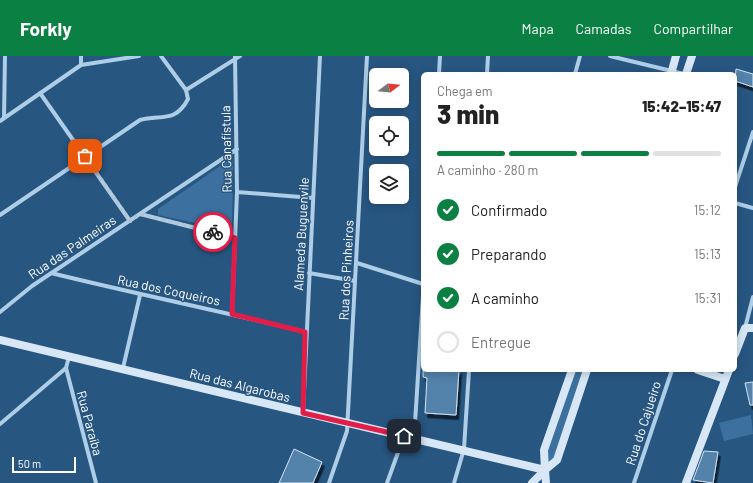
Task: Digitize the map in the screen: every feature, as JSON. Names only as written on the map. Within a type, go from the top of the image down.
[{"type":"street","points":[[4,118],[5,56]]},
{"type":"street","points":[[81,56],[81,65]]},
{"type":"street","points":[[0,121],[81,65],[139,56]]},
{"type":"street","points":[[0,215],[140,120],[147,118],[162,119],[178,111],[188,99],[186,90],[161,56]]},
{"type":"street","name":"Alameda Buguenvile","points":[[303,413],[305,332],[320,56]]},
{"type":"street","name":"Rua dos Pinheiros","points":[[329,483],[347,431],[348,422],[367,56]]},
{"type":"street","points":[[439,72],[440,56]]},
{"type":"street","points":[[487,72],[488,56]]},
{"type":"street","points":[[576,72],[580,56]]},
{"type":"street","points":[[610,56],[626,57],[672,72],[676,56]]},
{"type":"street","points":[[686,72],[692,56]]},
{"type":"street","points":[[186,90],[237,57]]},
{"type":"street","name":"Rua Canafístula","points":[[232,314],[237,192],[237,57]]},
{"type":"street","points":[[40,93],[130,221]]},
{"type":"street","points":[[737,181],[753,132]]},
{"type":"street","name":"Rua das Palmeiras","points":[[0,312],[32,286],[237,149]]},
{"type":"street","points":[[237,192],[313,198]]},
{"type":"street","points":[[737,204],[753,208]]},
{"type":"street","points":[[140,214],[235,238]]},
{"type":"street","points":[[357,263],[421,283]]},
{"type":"street","name":"Rua dos Coqueiros","points":[[51,273],[140,295],[232,314],[305,332]]},
{"type":"street","points":[[308,274],[355,281]]},
{"type":"street","points":[[123,368],[140,295]]},
{"type":"street","points":[[737,350],[749,328],[753,297]]},
{"type":"street","points":[[414,439],[421,328]]},
{"type":"street","name":"Rua das Algarobas","points":[[0,340],[69,357],[123,368],[303,413],[464,449],[545,470]]},
{"type":"street","points":[[0,424],[66,368],[69,357]]},
{"type":"street","name":"Rua Paraíba","points":[[66,368],[96,483]]},
{"type":"street","points":[[454,483],[464,449],[469,372]]},
{"type":"street","points":[[546,483],[544,450],[571,372]]},
{"type":"street","points":[[532,483],[557,460],[586,372]]},
{"type":"street","name":"Rua do Cajueiro","points":[[634,483],[671,372]]},
{"type":"street","points":[[704,372],[725,379]]},
{"type":"street","points":[[686,483],[728,372]]},
{"type":"street","points":[[387,483],[404,436]]},
{"type":"shaded area","points":[[230,159],[233,161],[232,231],[158,215],[158,209]]},
{"type":"shaded area","points":[[573,372],[585,372],[556,458],[549,461],[546,459],[545,454]]},
{"type":"shaded area","points":[[751,415],[753,434],[724,441],[719,423]]},
{"type":"building","points":[[736,69],[753,74],[753,87],[737,82],[737,72]]},
{"type":"building","points":[[423,372],[459,372],[456,415],[425,413],[427,378],[423,377]]},
{"type":"building","points":[[753,382],[753,405],[750,405],[745,383]]},
{"type":"building","points":[[294,449],[322,462],[313,483],[279,483]]},
{"type":"building","points":[[704,451],[718,452],[713,483],[693,480]]},
{"type":"way so far","points":[[85,156],[130,221],[140,214],[213,232]]},
{"type":"route","points":[[213,232],[235,238],[232,314],[305,332],[303,413],[348,422],[404,436]]}]
